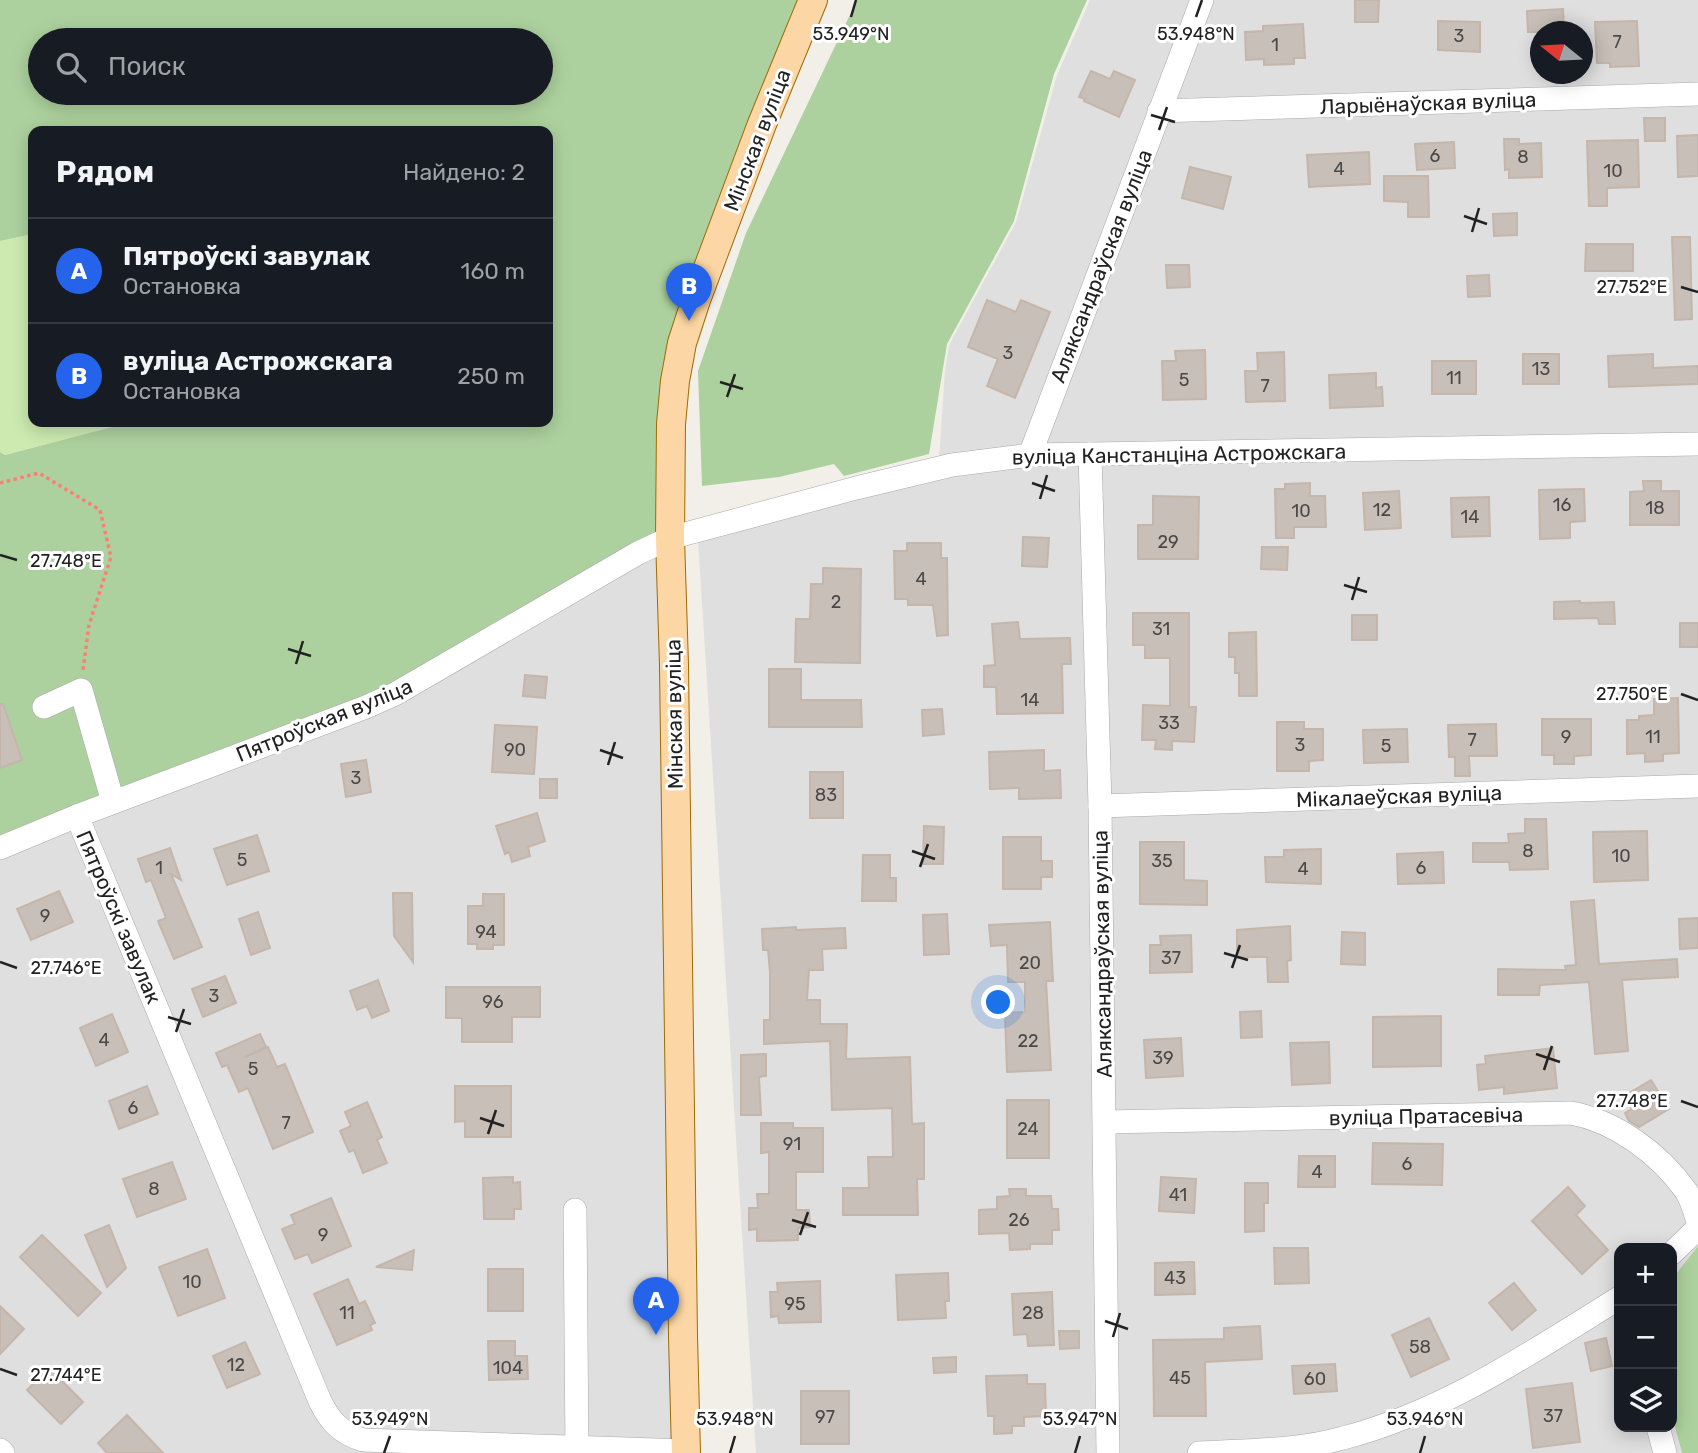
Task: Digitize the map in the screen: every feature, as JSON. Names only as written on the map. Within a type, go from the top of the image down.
[{"type":"main road","name":"Мінская вуліца","points":[[686,1452],[670,538],[671,424],[682,343],[762,124],[813,0]]},
{"type":"street","name":"Аляксандраўская вуліца","points":[[1030,455],[1202,0]]},
{"type":"street","name":"Ларыёнаўская вуліца","points":[[1159,111],[1698,94]]},
{"type":"street","name":"вуліца Канстанціна Астрожскага","points":[[670,538],[952,465],[1030,455],[1698,444]]},
{"type":"street","name":"Аляксандраўская вуліца","points":[[1090,454],[1100,806],[1108,1453]]},
{"type":"street","name":"Пятроўская вуліца","points":[[0,848],[395,694],[638,553],[670,538]]},
{"type":"street","points":[[44,707],[80,690],[113,802]]},
{"type":"street","name":"Мікалаеўская вуліца","points":[[1100,806],[1698,786]]},
{"type":"street","name":"Пятроўскі завулак","points":[[77,816],[327,1416],[337,1428],[363,1440],[686,1452]]},
{"type":"street","name":"вуліца Пратасевіча","points":[[1105,1122],[1571,1113],[1591,1117],[1629,1138],[1665,1166],[1688,1194],[1698,1222]]},
{"type":"street","points":[[575,1210],[577,1449]]},
{"type":"street","points":[[1677,1248],[1698,1228]]},
{"type":"street","points":[[1199,1453],[1304,1446],[1342,1439],[1388,1424],[1495,1374],[1614,1301]]},
{"type":"street","points":[[1659,1432],[1665,1453]]},
{"type":"path","points":[[0,484],[39,473],[100,510],[111,557],[89,625],[80,690]]},
{"type":"shaded area","points":[[1090,0],[1698,0],[1698,1246],[1677,1273],[1677,1243],[1614,1243],[1614,1432],[1676,1432],[1682,1453],[756,1453],[698,540],[938,475],[949,345],[1016,222],[1057,75]]},
{"type":"shaded area","points":[[670,538],[686,1453],[0,1453],[0,667]]},
{"type":"green space","points":[[0,0],[813,0],[696,300],[670,538],[418,683],[0,848],[0,452],[5,455],[112,427],[553,427],[553,126],[28,126],[28,235],[0,241]]},
{"type":"green space","points":[[857,0],[1087,0],[1054,74],[1014,221],[947,344],[929,454],[844,476],[834,464],[779,477],[702,486],[698,371],[746,233]]},
{"type":"green space","points":[[28,235],[28,427],[112,427],[5,455],[0,452],[0,241]]},
{"type":"green space","points":[[1698,1246],[1698,1453],[1682,1453],[1676,1432],[1677,1273]]},
{"type":"building","points":[[1355,0],[1379,0],[1378,22],[1355,22]]},
{"type":"building","points":[[1563,9],[1564,21],[1530,21],[1528,32],[1527,11]]},
{"type":"building","points":[[1438,21],[1480,22],[1480,52],[1438,50]]},
{"type":"building","points":[[1637,21],[1639,66],[1610,67],[1610,63],[1597,63],[1595,22]]},
{"type":"building","points":[[1303,24],[1305,58],[1294,58],[1294,64],[1264,65],[1264,59],[1246,60],[1245,32],[1263,31],[1263,26]]},
{"type":"building","points":[[1091,71],[1110,79],[1114,71],[1135,80],[1119,117],[1079,97]]},
{"type":"building","points":[[1644,118],[1665,118],[1665,141],[1645,141]]},
{"type":"building","points":[[1698,135],[1698,176],[1678,177],[1677,136]]},
{"type":"building","points":[[1504,139],[1519,139],[1519,144],[1541,143],[1542,177],[1509,178],[1509,169],[1505,170]]},
{"type":"building","points":[[1638,140],[1639,187],[1607,188],[1607,206],[1589,206],[1587,141]]},
{"type":"building","points":[[1454,142],[1455,168],[1417,170],[1415,144]]},
{"type":"building","points":[[1369,152],[1370,184],[1309,187],[1307,155]]},
{"type":"building","points":[[1190,167],[1231,177],[1223,209],[1182,198]]},
{"type":"building","points":[[1384,176],[1428,176],[1429,217],[1408,217],[1408,202],[1384,201]]},
{"type":"building","points":[[1517,213],[1517,235],[1494,236],[1493,214]]},
{"type":"building","points":[[1672,237],[1690,237],[1692,319],[1675,320]]},
{"type":"building","points":[[1586,244],[1633,244],[1633,271],[1585,271]]},
{"type":"building","points":[[1166,265],[1189,265],[1190,287],[1167,288]]},
{"type":"building","points":[[1489,275],[1490,296],[1468,297],[1467,276]]},
{"type":"building","points":[[987,300],[1016,312],[1021,300],[1050,312],[1015,398],[987,386],[998,359],[968,347]]},
{"type":"building","points":[[1205,350],[1206,399],[1163,400],[1162,361],[1176,361],[1175,351]]},
{"type":"building","points":[[1284,352],[1285,401],[1246,402],[1245,371],[1258,371],[1257,353]]},
{"type":"building","points":[[1523,354],[1559,354],[1559,384],[1523,384]]},
{"type":"building","points":[[1653,354],[1653,368],[1698,366],[1698,384],[1609,387],[1608,356]]},
{"type":"building","points":[[1432,361],[1476,361],[1476,394],[1432,394]]},
{"type":"building","points":[[1376,373],[1376,388],[1382,387],[1383,406],[1330,408],[1329,375]]},
{"type":"building","points":[[1643,481],[1661,481],[1661,491],[1679,491],[1679,525],[1630,525],[1630,492],[1644,491]]},
{"type":"building","points":[[1310,483],[1310,496],[1325,496],[1326,527],[1294,527],[1294,538],[1276,538],[1275,489],[1285,489],[1285,484]]},
{"type":"building","points":[[1584,489],[1585,521],[1570,522],[1570,538],[1540,539],[1539,490]]},
{"type":"building","points":[[1399,491],[1401,528],[1365,530],[1363,493]]},
{"type":"building","points":[[1153,496],[1199,497],[1198,559],[1138,559],[1138,525],[1153,525]]},
{"type":"building","points":[[1489,497],[1490,536],[1452,537],[1451,498]]},
{"type":"building","points":[[1023,537],[1049,538],[1047,567],[1022,566]]},
{"type":"building","points":[[907,543],[941,543],[941,558],[947,558],[948,635],[937,636],[933,605],[908,605],[908,599],[895,599],[894,551],[907,551]]},
{"type":"building","points":[[1262,547],[1288,547],[1287,570],[1261,569]]},
{"type":"building","points":[[823,568],[861,569],[860,663],[795,662],[796,619],[810,619],[811,584],[823,584]]},
{"type":"building","points":[[1554,602],[1614,602],[1615,624],[1599,624],[1598,618],[1554,619]]},
{"type":"building","points":[[1133,613],[1189,613],[1189,707],[1196,707],[1194,742],[1172,741],[1172,750],[1155,749],[1156,740],[1142,740],[1143,705],[1170,706],[1170,658],[1145,658],[1145,645],[1133,645]]},
{"type":"building","points":[[1352,615],[1377,615],[1377,640],[1352,640]]},
{"type":"building","points":[[1018,622],[1020,639],[1070,638],[1071,664],[1062,664],[1063,713],[997,714],[996,687],[984,687],[984,666],[995,665],[992,624]]},
{"type":"building","points":[[1680,623],[1698,623],[1698,647],[1680,647]]},
{"type":"building","points":[[1256,632],[1257,696],[1239,696],[1239,673],[1235,673],[1235,657],[1229,657],[1229,633]]},
{"type":"building","points":[[769,669],[801,669],[801,700],[861,700],[862,727],[769,727]]},
{"type":"building","points":[[525,675],[547,677],[545,698],[523,696]]},
{"type":"building","points":[[1678,698],[1679,753],[1663,754],[1663,761],[1645,762],[1645,753],[1627,754],[1627,720],[1639,720],[1639,716],[1654,715],[1654,699]]},
{"type":"building","points":[[0,704],[3,704],[22,760],[0,768]]},
{"type":"building","points":[[942,709],[944,734],[923,736],[922,710]]},
{"type":"building","points":[[1542,719],[1591,719],[1591,755],[1574,756],[1574,764],[1554,764],[1554,755],[1542,755]]},
{"type":"building","points":[[1277,722],[1304,722],[1304,729],[1323,729],[1323,760],[1309,761],[1309,771],[1277,771]]},
{"type":"building","points":[[1496,724],[1497,756],[1469,756],[1470,776],[1455,776],[1455,757],[1449,757],[1448,725]]},
{"type":"building","points":[[495,725],[537,727],[534,774],[492,772]]},
{"type":"building","points":[[1407,729],[1408,762],[1364,763],[1363,730]]},
{"type":"building","points":[[1044,750],[1044,771],[1060,770],[1061,798],[1019,799],[1019,788],[990,789],[989,752]]},
{"type":"building","points":[[366,760],[371,792],[346,797],[341,764]]},
{"type":"building","points":[[810,772],[843,772],[843,818],[810,818]]},
{"type":"building","points":[[540,779],[557,779],[557,798],[540,798]]},
{"type":"building","points":[[537,813],[545,841],[528,847],[530,856],[512,862],[509,852],[505,854],[496,826]]},
{"type":"building","points":[[1525,819],[1546,819],[1548,869],[1510,870],[1509,862],[1473,862],[1473,843],[1509,843],[1508,834],[1525,833]]},
{"type":"building","points":[[924,826],[944,827],[943,864],[923,864]]},
{"type":"building","points":[[1647,831],[1648,880],[1594,882],[1593,832]]},
{"type":"building","points":[[257,835],[269,871],[227,885],[214,849]]},
{"type":"building","points":[[1003,837],[1041,837],[1041,861],[1052,861],[1052,877],[1041,877],[1041,889],[1003,889]]},
{"type":"building","points":[[1140,842],[1184,842],[1184,880],[1207,881],[1207,905],[1140,904]]},
{"type":"building","points":[[170,848],[181,880],[171,874],[202,947],[174,959],[158,921],[166,918],[151,880],[146,882],[138,859]]},
{"type":"building","points":[[1321,849],[1321,884],[1266,882],[1265,857],[1284,857],[1284,850]]},
{"type":"building","points":[[1443,852],[1444,883],[1398,884],[1397,854]]},
{"type":"building","points":[[863,855],[890,855],[890,878],[896,878],[896,901],[862,901]]},
{"type":"building","points":[[59,891],[73,922],[31,940],[17,909]]},
{"type":"building","points":[[393,893],[412,893],[413,962],[394,936]]},
{"type":"building","points":[[483,894],[504,894],[504,945],[493,945],[493,949],[477,949],[477,944],[468,944],[468,906],[483,906]]},
{"type":"building","points":[[1594,900],[1599,964],[1677,959],[1678,977],[1622,980],[1628,1051],[1595,1054],[1589,982],[1540,985],[1539,995],[1498,995],[1498,969],[1566,970],[1565,966],[1576,965],[1571,902]]},
{"type":"building","points":[[258,912],[270,948],[251,955],[239,919]]},
{"type":"building","points":[[947,914],[949,954],[924,955],[923,915]]},
{"type":"building","points":[[1698,918],[1698,948],[1680,949],[1679,919]]},
{"type":"building","points":[[1050,922],[1053,981],[1046,981],[1051,1070],[1007,1072],[1005,1013],[1025,1012],[1025,982],[1008,982],[1007,945],[991,946],[989,925]]},
{"type":"building","points":[[1290,926],[1291,960],[1287,961],[1288,982],[1268,982],[1267,957],[1237,957],[1237,930]]},
{"type":"building","points":[[796,927],[796,930],[845,928],[846,948],[822,949],[823,970],[809,970],[807,1000],[820,1000],[820,1024],[847,1024],[846,1059],[910,1057],[912,1124],[924,1123],[924,1179],[917,1179],[918,1215],[843,1215],[843,1188],[869,1188],[868,1157],[893,1157],[892,1108],[832,1110],[830,1041],[764,1044],[764,1020],[770,1020],[770,972],[768,950],[763,950],[762,929]]},
{"type":"building","points":[[1342,932],[1365,933],[1365,965],[1341,964]]},
{"type":"building","points":[[1191,935],[1192,972],[1150,973],[1150,945],[1161,945],[1160,936]]},
{"type":"building","points":[[225,976],[236,1003],[203,1017],[192,989]]},
{"type":"building","points":[[378,980],[389,1011],[372,1018],[367,1006],[357,1010],[350,991]]},
{"type":"building","points":[[446,987],[540,987],[540,1017],[512,1017],[512,1042],[462,1042],[462,1018],[446,1018]]},
{"type":"building","points":[[1261,1011],[1262,1037],[1241,1038],[1240,1012]]},
{"type":"building","points":[[112,1014],[128,1052],[96,1066],[80,1028]]},
{"type":"building","points":[[1441,1016],[1441,1066],[1373,1067],[1373,1017]]},
{"type":"building","points":[[260,1034],[266,1047],[245,1057],[268,1047],[277,1067],[285,1064],[313,1132],[273,1149],[248,1088],[239,1092],[227,1065],[222,1067],[216,1053]]},
{"type":"building","points":[[1181,1038],[1183,1076],[1146,1078],[1144,1040]]},
{"type":"building","points":[[1329,1042],[1330,1083],[1292,1085],[1290,1043]]},
{"type":"building","points":[[1553,1048],[1557,1088],[1504,1094],[1504,1087],[1479,1090],[1477,1065],[1486,1064],[1485,1056]]},
{"type":"building","points":[[766,1054],[766,1076],[759,1077],[761,1115],[741,1115],[741,1055]]},
{"type":"building","points":[[1651,1080],[1669,1109],[1639,1127],[1629,1121],[1625,1113],[1632,1109],[1624,1096]]},
{"type":"building","points":[[147,1086],[158,1114],[119,1129],[109,1101]]},
{"type":"building","points":[[455,1086],[511,1086],[511,1137],[465,1137],[465,1121],[455,1122]]},
{"type":"building","points":[[1007,1100],[1049,1100],[1049,1158],[1007,1158]]},
{"type":"building","points":[[367,1102],[382,1137],[377,1140],[387,1163],[363,1173],[354,1150],[349,1152],[340,1131],[351,1126],[345,1112]]},
{"type":"building","points":[[761,1123],[793,1123],[793,1128],[823,1128],[823,1172],[796,1172],[796,1210],[809,1210],[810,1227],[798,1228],[798,1240],[757,1241],[757,1229],[749,1230],[749,1208],[758,1208],[757,1194],[769,1194],[769,1152],[761,1153]]},
{"type":"building","points":[[1373,1143],[1443,1144],[1442,1185],[1372,1184]]},
{"type":"building","points":[[1299,1156],[1335,1156],[1335,1187],[1298,1187]]},
{"type":"building","points":[[172,1162],[186,1199],[137,1217],[123,1179]]},
{"type":"building","points":[[513,1177],[513,1183],[520,1182],[521,1209],[514,1209],[514,1219],[484,1219],[483,1178]]},
{"type":"building","points":[[1161,1177],[1196,1179],[1194,1213],[1159,1211]]},
{"type":"building","points":[[1245,1183],[1268,1183],[1268,1203],[1264,1203],[1264,1231],[1245,1232]]},
{"type":"building","points":[[1568,1187],[1585,1206],[1576,1215],[1608,1250],[1582,1274],[1532,1221]]},
{"type":"building","points":[[1009,1189],[1026,1189],[1026,1196],[1051,1196],[1052,1209],[1058,1209],[1059,1230],[1052,1230],[1052,1244],[1030,1244],[1030,1249],[1010,1250],[1009,1233],[979,1234],[979,1210],[997,1209],[997,1197],[1010,1196]]},
{"type":"building","points":[[331,1198],[351,1246],[312,1263],[308,1254],[295,1259],[282,1229],[295,1224],[291,1215]]},
{"type":"building","points":[[109,1225],[126,1268],[107,1287],[85,1235]]},
{"type":"building","points":[[42,1235],[101,1293],[78,1316],[20,1257]]},
{"type":"building","points":[[1274,1248],[1308,1248],[1309,1283],[1275,1284]]},
{"type":"building","points":[[207,1249],[225,1298],[178,1316],[159,1267]]},
{"type":"building","points":[[414,1250],[412,1270],[376,1267]]},
{"type":"building","points":[[1194,1262],[1195,1294],[1155,1295],[1155,1263]]},
{"type":"building","points":[[488,1269],[523,1269],[523,1311],[488,1311]]},
{"type":"building","points":[[948,1273],[949,1301],[945,1301],[946,1318],[898,1320],[896,1275]]},
{"type":"building","points":[[348,1279],[359,1304],[365,1301],[375,1323],[370,1325],[372,1330],[337,1345],[314,1294]]},
{"type":"building","points":[[820,1281],[821,1322],[779,1323],[778,1316],[771,1317],[770,1292],[778,1292],[777,1283]]},
{"type":"building","points":[[1514,1283],[1536,1310],[1512,1330],[1489,1303]]},
{"type":"building","points":[[1052,1292],[1054,1345],[1028,1346],[1027,1334],[1014,1335],[1012,1294]]},
{"type":"building","points":[[0,1306],[24,1329],[0,1354]]},
{"type":"building","points":[[1429,1318],[1449,1359],[1411,1377],[1392,1335]]},
{"type":"building","points":[[1260,1326],[1262,1359],[1205,1362],[1206,1416],[1154,1416],[1153,1340],[1224,1339],[1224,1328]]},
{"type":"building","points":[[1059,1331],[1079,1331],[1079,1348],[1060,1349]]},
{"type":"building","points":[[1606,1338],[1612,1366],[1591,1371],[1585,1343]]},
{"type":"building","points":[[488,1341],[515,1341],[515,1356],[527,1356],[528,1379],[489,1380]]},
{"type":"building","points":[[245,1342],[260,1374],[227,1388],[213,1356]]},
{"type":"building","points":[[956,1357],[956,1372],[934,1373],[933,1358]]},
{"type":"building","points":[[1335,1364],[1337,1391],[1294,1394],[1292,1366]]},
{"type":"building","points":[[49,1368],[83,1402],[61,1424],[27,1390]]},
{"type":"building","points":[[1027,1375],[1027,1384],[1045,1384],[1046,1416],[1024,1417],[1024,1426],[1012,1426],[1012,1433],[994,1434],[994,1416],[988,1416],[986,1376]]},
{"type":"building","points":[[1572,1383],[1580,1442],[1533,1448],[1526,1389]]},
{"type":"building","points":[[801,1391],[849,1391],[849,1444],[801,1444]]},
{"type":"building","points":[[127,1415],[163,1453],[107,1453],[98,1443]]},
{"type":"place","name":"вуліца Астрожскага","points":[[689,321]]},
{"type":"place","name":"Пятроўскі завулак","points":[[656,1335]]}]
